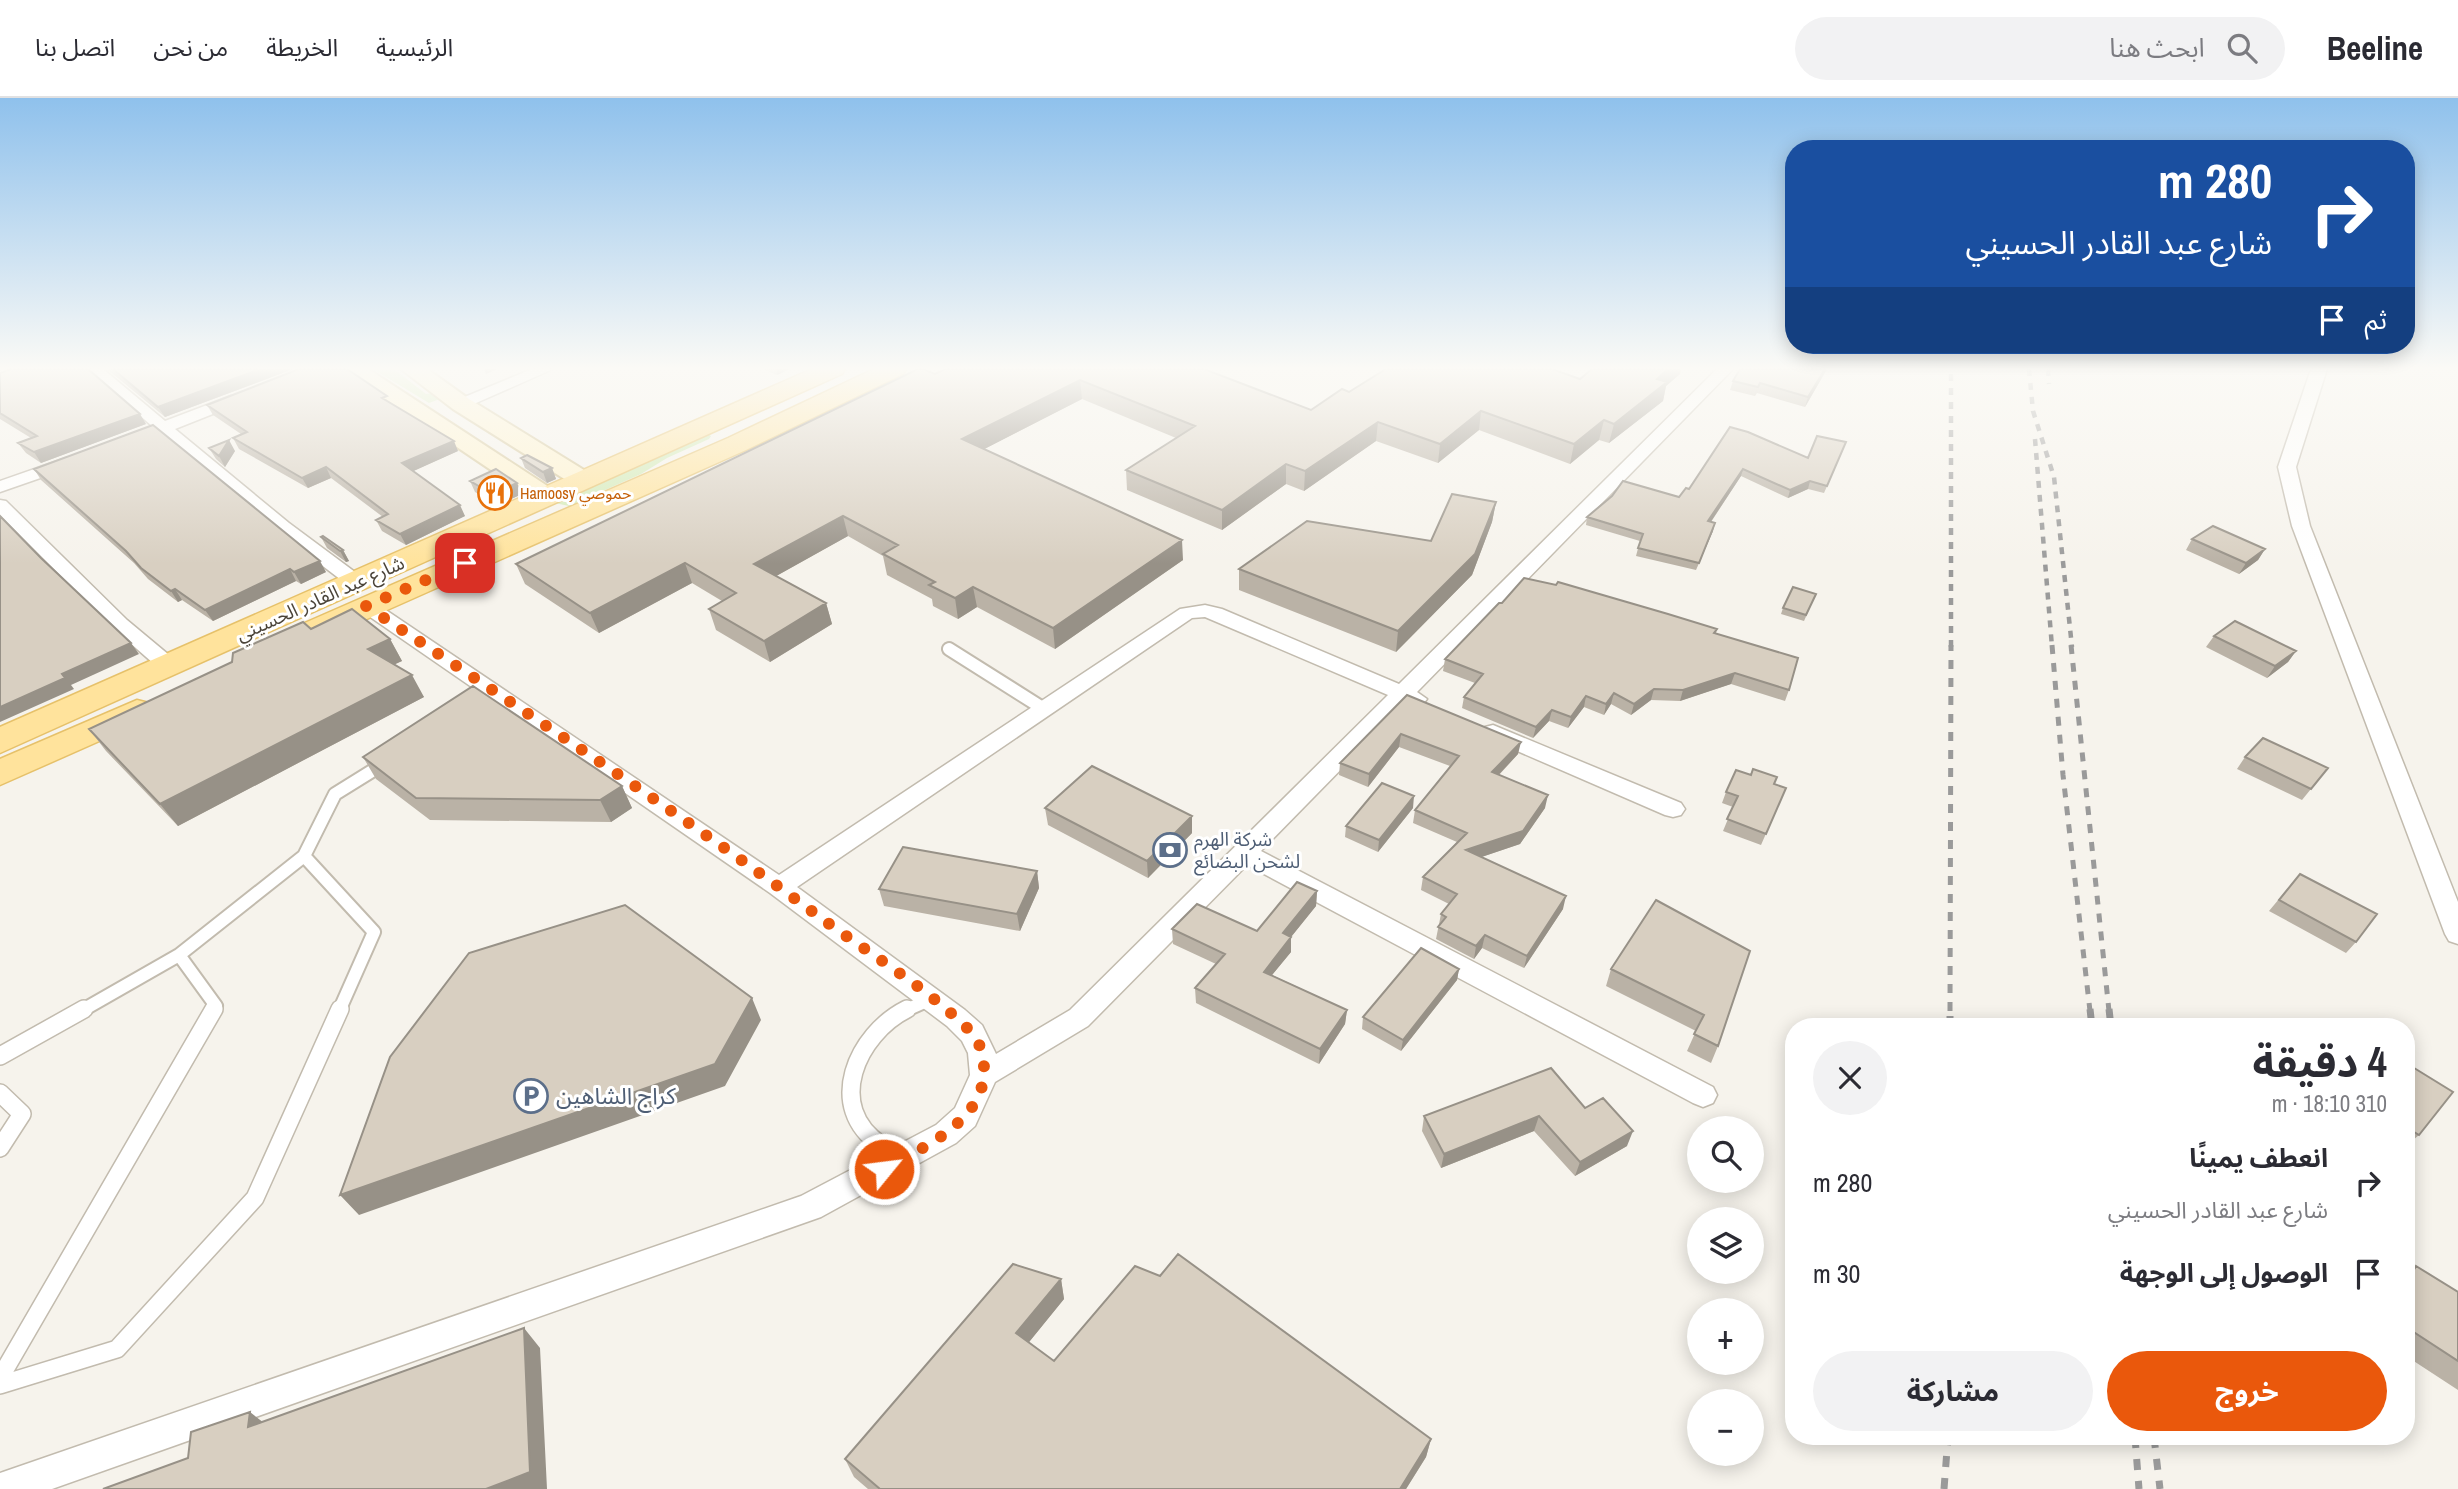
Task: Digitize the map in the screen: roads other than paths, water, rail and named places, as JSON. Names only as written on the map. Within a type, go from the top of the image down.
[{"type":"main road","name":"شارع عبد القادر الحسيني","points":[[0,773],[361,594],[546,496],[688,434]]},
{"type":"main road","points":[[731,434],[737,444]]},
{"type":"main road","name":"شارع عبد القادر الحسيني","points":[[0,741],[168,665],[361,594],[758,434]]},
{"type":"street","points":[[139,436],[145,434]]},
{"type":"street","points":[[3,1489],[810,1207],[946,1135],[965,1117],[978,1096],[984,1075],[982,1053],[972,1033],[931,999],[779,887],[487,693],[361,594],[172,434]]},
{"type":"street","points":[[451,434],[546,496]]},
{"type":"street","points":[[509,434],[583,480]]},
{"type":"street","points":[[984,1075],[1079,1018],[1662,434]]},
{"type":"street","points":[[2298,434],[2287,467],[2301,526],[2458,934]]},
{"type":"street","points":[[0,486],[76,459]]},
{"type":"street","points":[[0,505],[120,624],[168,665]]},
{"type":"street","points":[[779,887],[1187,612],[1215,613],[1430,705]]},
{"type":"street","points":[[1468,722],[1673,809]]},
{"type":"street","points":[[1243,852],[1703,1095]]},
{"type":"lane","points":[[949,649],[1044,709]]},
{"type":"lane","points":[[0,1056],[179,955],[304,856],[335,794],[392,758]]},
{"type":"lane","points":[[0,1385],[117,1349],[255,1198],[374,932],[304,856]]},
{"type":"lane","points":[[0,1378],[216,1006],[179,955]]},
{"type":"lane","points":[[907,1156],[881,1144],[861,1126],[851,1102],[850,1076],[860,1051],[878,1028],[902,1010],[931,999]]},
{"type":"lane","points":[[0,1093],[22,1114],[0,1148]]},
{"type":"railway","points":[[1951,434],[1951,645]]},
{"type":"railway","points":[[2040,434],[2054,477],[2072,647]]},
{"type":"railway","points":[[2035,439],[2052,647]]},
{"type":"railway","points":[[1950,1011],[1951,645]]},
{"type":"railway","points":[[2052,645],[2063,775],[2090,1011]]},
{"type":"railway","points":[[2071,645],[2109,1011]]},
{"type":"railway","points":[[2090,1009],[2091,1018]]},
{"type":"railway","points":[[2109,1009],[2110,1018]]},
{"type":"railway","points":[[1950,1011],[1950,1018]]},
{"type":"railway","points":[[1944,1489],[1947,1445]]},
{"type":"railway","points":[[2136,1445],[2139,1489]]},
{"type":"railway","points":[[2155,1445],[2160,1489]]},
{"type":"place","name":"Hamoosy حموصي","points":[[495,493]]},
{"type":"place","name":"شركة الهرم لشحن البضائع","points":[[1170,850]]},
{"type":"place","name":"كراج الشاهين","points":[[531,1096]]}]
